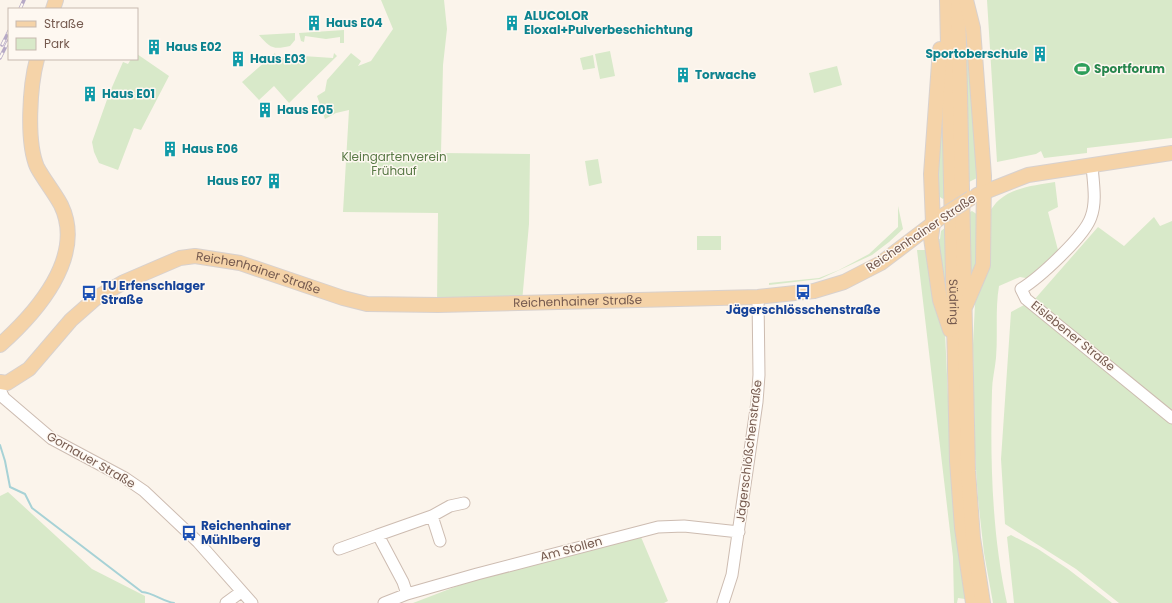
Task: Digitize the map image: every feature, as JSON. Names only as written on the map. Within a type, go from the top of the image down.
[{"type":"main road","points":[[964,314],[983,265],[977,195],[984,176],[973,28],[966,0]]},
{"type":"main road","points":[[950,2],[940,52],[931,174],[939,219],[931,238],[940,300],[954,346]]},
{"type":"main road","name":"Südring","points":[[950,2],[964,314],[970,501],[983,603]]},
{"type":"main road","name":"Südring","points":[[950,2],[954,346],[958,481],[962,528],[973,603]]},
{"type":"main road","points":[[0,345],[37,306],[54,280],[66,254],[68,232],[61,206],[37,166],[30,140],[33,74],[37,60]]},
{"type":"main road","name":"Reichenhainer Straße","points":[[0,383],[7,383],[28,369],[71,320],[96,298],[124,282],[180,258],[195,256],[256,267],[343,298],[366,304],[446,305],[695,300],[758,297],[814,291],[844,282],[881,263],[939,219],[977,195],[1028,175],[1172,153]]},
{"type":"street","name":"Eislebener Straße","points":[[1092,165],[1094,207],[1087,225],[1035,280],[1021,289],[1026,299],[1172,418]]},
{"type":"street","name":"Jägerschlößchenstraße","points":[[723,603],[732,575],[739,532],[759,376],[758,297]]},
{"type":"street","name":"Gornauer Straße","points":[[0,383],[1,392],[4,398],[52,439],[125,478],[164,508],[198,542],[252,603]]},
{"type":"street","points":[[339,549],[432,516],[450,506],[464,503]]},
{"type":"street","points":[[432,516],[440,541]]},
{"type":"street","name":"Am Stollen","points":[[384,603],[407,594],[658,528],[684,526],[739,532]]},
{"type":"street","points":[[378,535],[403,582],[407,594]]},
{"type":"street","points":[[226,603],[241,592]]},
{"type":"green space","name":"Kleingartenverein Frühauf","points":[[381,0],[444,0],[447,29],[443,65],[441,153],[530,154],[529,224],[522,302],[437,304],[438,213],[343,212],[349,110],[336,113],[325,119],[317,96],[325,91],[327,80],[351,53],[361,61],[358,66],[371,61],[393,29]]},
{"type":"green space","name":"Sportforum","points":[[987,0],[1172,0],[1172,138],[1087,148],[1087,153],[1044,158],[1041,151],[1036,154],[997,162]]},
{"type":"green space","points":[[963,1],[968,13],[977,170],[977,178],[965,184]]},
{"type":"green space","points":[[344,30],[344,43],[340,43],[340,37],[326,39],[305,36],[304,42],[301,41],[299,33]]},
{"type":"green space","points":[[295,33],[295,40],[290,46],[280,48],[272,47],[259,35]]},
{"type":"green space","points":[[610,51],[615,76],[600,79],[595,54]]},
{"type":"green space","points":[[275,53],[276,58],[303,56],[333,58],[334,53],[337,56],[289,103],[274,86],[259,100],[242,82]]},
{"type":"green space","points":[[138,55],[169,76],[141,130],[134,128],[118,170],[99,163],[94,152],[92,142],[109,94],[123,62],[128,64],[130,60],[138,60]]},
{"type":"green space","points":[[593,55],[595,68],[583,70],[580,58]]},
{"type":"green space","points":[[942,56],[947,195],[943,199],[937,195]]},
{"type":"green space","points":[[837,66],[842,85],[814,93],[809,73]]},
{"type":"green space","points":[[598,159],[602,183],[589,186],[585,161]]},
{"type":"green space","points":[[1055,182],[1058,207],[1048,212],[1058,250],[1038,274],[1031,279],[1020,277],[999,286],[997,304],[996,358],[992,387],[992,470],[998,551],[1007,603],[993,603],[984,553],[975,454],[973,345],[975,303],[989,211],[999,200],[1012,192],[1026,187]]},
{"type":"green space","points":[[898,206],[903,229],[872,255],[820,279],[769,285],[769,283],[819,278],[839,270],[869,254],[898,227]]},
{"type":"green space","points":[[972,211],[978,215],[980,249],[970,289],[966,214]]},
{"type":"green space","points":[[1154,217],[1160,226],[1172,221],[1172,414],[1034,300],[1098,227],[1124,246]]},
{"type":"green space","points":[[946,227],[948,316],[937,240],[940,239],[941,231]]},
{"type":"green space","points":[[697,236],[721,236],[721,250],[697,250]]},
{"type":"green space","points":[[917,250],[926,250],[935,309],[945,332],[948,397],[970,603],[966,603],[965,599],[958,598],[957,603],[954,603],[953,557]]},
{"type":"green space","points":[[1026,304],[1172,421],[1172,603],[1119,603],[1076,569],[1005,524],[1001,459],[1011,312]]},
{"type":"green space","points":[[8,492],[92,569],[145,596],[145,603],[0,603],[0,496]]},
{"type":"green space","points":[[1011,535],[1038,549],[1068,569],[1112,603],[1014,603],[1007,537]]},
{"type":"green space","points":[[641,537],[668,601],[664,603],[413,603],[499,570]]},
{"type":"waterway","points":[[0,445],[10,487],[25,494],[32,508],[142,592],[174,603]]},
{"type":"railway","points":[[20,8],[24,0]]},
{"type":"railway","points":[[2,45],[8,33]]},
{"type":"railway","points":[[0,58],[8,42]]},
{"type":"place","name":"Haus E04","points":[[314,23]]},
{"type":"place","name":"ALUCOLOR Eloxal+Pulverbeschichtung","points":[[512,23]]},
{"type":"place","name":"Haus E02","points":[[154,47]]},
{"type":"place","name":"Sportoberschule","points":[[1040,54]]},
{"type":"place","name":"Haus E03","points":[[238,59]]},
{"type":"place","name":"Sportforum","points":[[1082,69]]},
{"type":"place","name":"Torwache","points":[[683,75]]},
{"type":"place","name":"Haus E01","points":[[90,94]]},
{"type":"place","name":"Haus E05","points":[[265,110]]},
{"type":"place","name":"Haus E06","points":[[170,149]]},
{"type":"place","name":"Haus E07","points":[[274,181]]},
{"type":"place","name":"Jägerschlösschenstraße","points":[[803,292]]},
{"type":"place","name":"TU Erfenschlager Straße","points":[[89,293]]},
{"type":"place","name":"Reichenhainer Mühlberg","points":[[189,533]]}]
